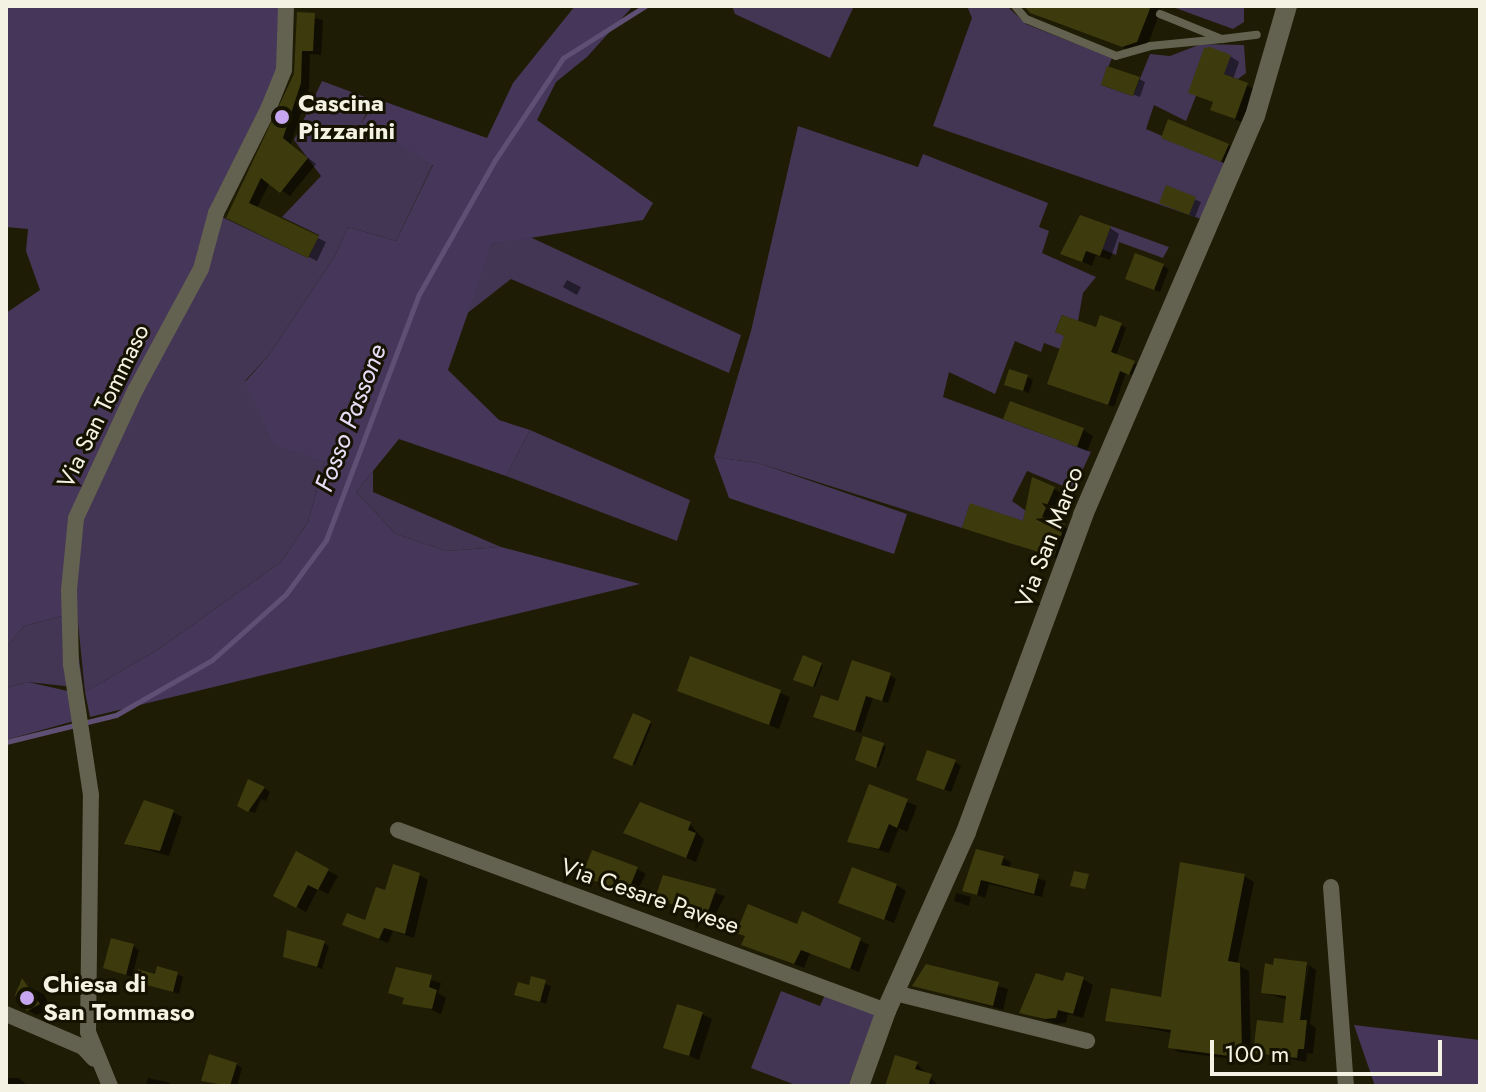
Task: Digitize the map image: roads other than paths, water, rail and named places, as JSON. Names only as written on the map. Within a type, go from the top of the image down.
[{"type":"street","name":"Via San Tommaso","points":[[110,1086],[98,1063],[88,1032],[91,795],[71,665],[69,590],[76,518],[136,389],[201,269],[216,213],[269,107],[284,70],[286,6]]},
{"type":"street","name":"Via San Marco","points":[[859,1086],[890,1002],[966,832],[1083,515],[1255,116],[1287,6]]},
{"type":"street","name":"Via Cesare Pavese","points":[[398,830],[890,1002],[1087,1041]]},
{"type":"street","points":[[1331,887],[1346,1086]]},
{"type":"street","points":[[6,1014],[83,1047],[98,1063]]},
{"type":"lane","points":[[1015,6],[1026,19],[1116,56],[1150,46],[1257,35]]},
{"type":"lane","points":[[1160,14],[1222,39]]},
{"type":"waterway","name":"Fosso Passone","points":[[6,742],[116,715],[212,660],[286,594],[326,540],[418,296],[495,160],[563,58],[645,6]]},
{"type":"place","name":"Cascina Pizzarini","points":[[282,117]]},
{"type":"place","name":"Chiesa di San Tommaso","points":[[27,998]]}]
